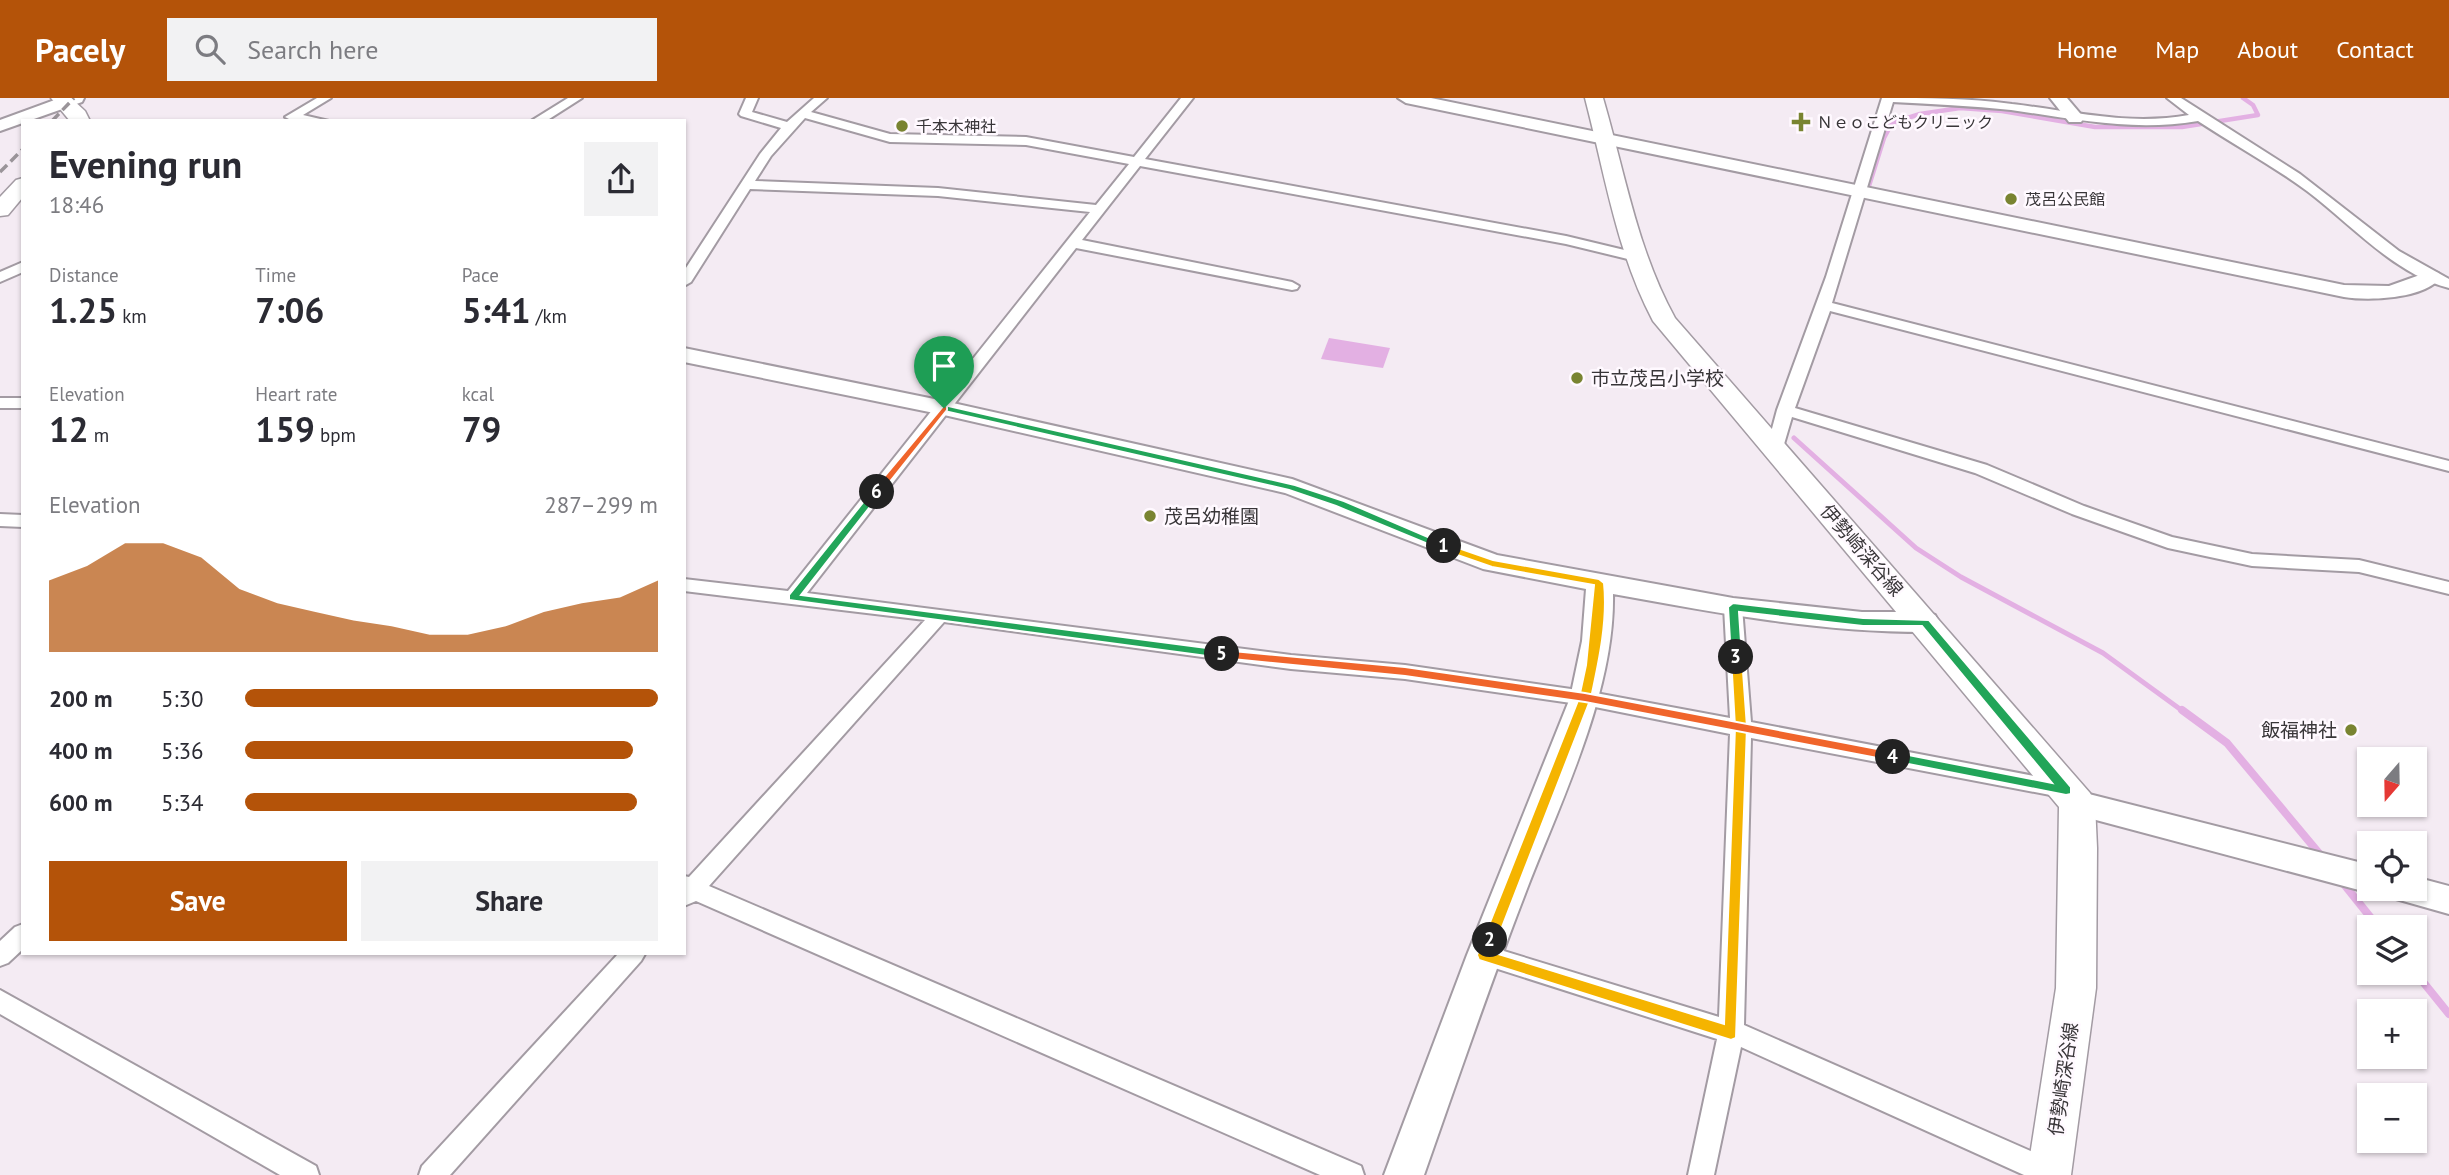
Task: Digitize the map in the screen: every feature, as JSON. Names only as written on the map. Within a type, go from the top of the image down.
[{"type":"main road","name":"伊勢崎深谷線","points":[[1594,98],[1636,257],[1651,299],[1665,321],[2072,797],[2079,848],[2076,988],[2050,1174]]},
{"type":"street","points":[[307,119],[291,117],[325,98]]},
{"type":"street","points":[[540,119],[576,98]]},
{"type":"street","points":[[752,98],[746,114],[789,126]]},
{"type":"street","points":[[686,279],[766,154],[789,126],[821,98]]},
{"type":"street","points":[[793,598],[1187,98]]},
{"type":"street","points":[[1406,98],[2365,294],[2399,292],[2440,280]]},
{"type":"street","points":[[1774,451],[1785,410],[1849,232],[1857,191],[1890,98],[2012,107],[2101,122],[2168,124],[2203,120]]},
{"type":"street","points":[[2058,98],[2075,118]]},
{"type":"street","points":[[2173,98],[2311,188],[2394,255],[2440,280]]},
{"type":"street","points":[[43,119],[74,105]]},
{"type":"street","points":[[25,119],[74,105]]},
{"type":"street","points":[[804,114],[890,138],[1026,141],[1566,240],[1636,257]]},
{"type":"street","points":[[0,126],[21,120]]},
{"type":"street","points":[[0,135],[21,128]]},
{"type":"street","points":[[746,185],[938,192],[1101,209]]},
{"type":"street","points":[[1074,243],[1292,286]]},
{"type":"street","points":[[0,278],[21,267]]},
{"type":"street","points":[[1825,304],[2449,466]]},
{"type":"street","points":[[686,355],[944,408],[1292,487],[1492,563],[1733,607],[1863,622],[1925,622]]},
{"type":"street","points":[[0,403],[21,403]]},
{"type":"street","points":[[1785,410],[1981,468],[2078,510],[2168,542],[2252,560],[2359,566],[2449,588]]},
{"type":"street","points":[[0,520],[21,522]]},
{"type":"street","points":[[1404,1175],[1484,955],[1585,698],[1600,597],[1599,583]]},
{"type":"street","points":[[686,585],[940,615],[1213,653],[1405,671],[1585,698],[1741,727],[2072,797],[2357,875]]},
{"type":"street","points":[[1701,1175],[1731,1033],[1741,727],[1733,607]]},
{"type":"street","points":[[940,615],[687,890],[1351,1175]]},
{"type":"street","points":[[2427,894],[2449,900]]},
{"type":"street","points":[[0,956],[21,936]]},
{"type":"street","points":[[432,1175],[632,955]]},
{"type":"street","points":[[1484,955],[1752,1039],[2050,1174]]},
{"type":"street","points":[[0,1001],[306,1175]]},
{"type":"shaded area","points":[[1329,338],[1390,348],[1383,368],[1321,359]]},
{"type":"waterway","points":[[1868,189],[1884,138],[1892,123],[1920,114],[1960,108],[2002,111],[2095,127],[2182,127],[2258,115],[2253,105],[2243,98]]},
{"type":"waterway","points":[[1794,438],[1916,548],[1961,577],[2103,653],[2184,712]]},
{"type":"waterway","points":[[2182,710],[2227,743],[2323,858]]},
{"type":"waterway","points":[[2343,883],[2369,915]]},
{"type":"waterway","points":[[2426,985],[2449,1014]]},
{"type":"railway","points":[[54,119],[74,98]]},
{"type":"railway","points":[[0,172],[21,151]]},
{"type":"place","name":"Ｎｅｏこどもクリニック","points":[[1801,122]]},
{"type":"place","name":"千本木神社","points":[[902,126]]},
{"type":"place","name":"茂呂公民館","points":[[2011,199]]},
{"type":"place","name":"市立茂呂小学校","points":[[1577,378]]},
{"type":"place","name":"茂呂幼稚園","points":[[1150,516]]},
{"type":"place","name":"飯福神社","points":[[2351,730]]},
{"type":"route","points":[[944,408],[793,598],[940,615],[1213,653],[1405,671],[1585,698],[1741,727],[2066,790],[1925,622],[1863,622],[1733,607],[1741,727],[1731,1033],[1484,955],[1585,698],[1592,665],[1600,597],[1599,583],[1492,563],[1292,487],[944,408]]}]
